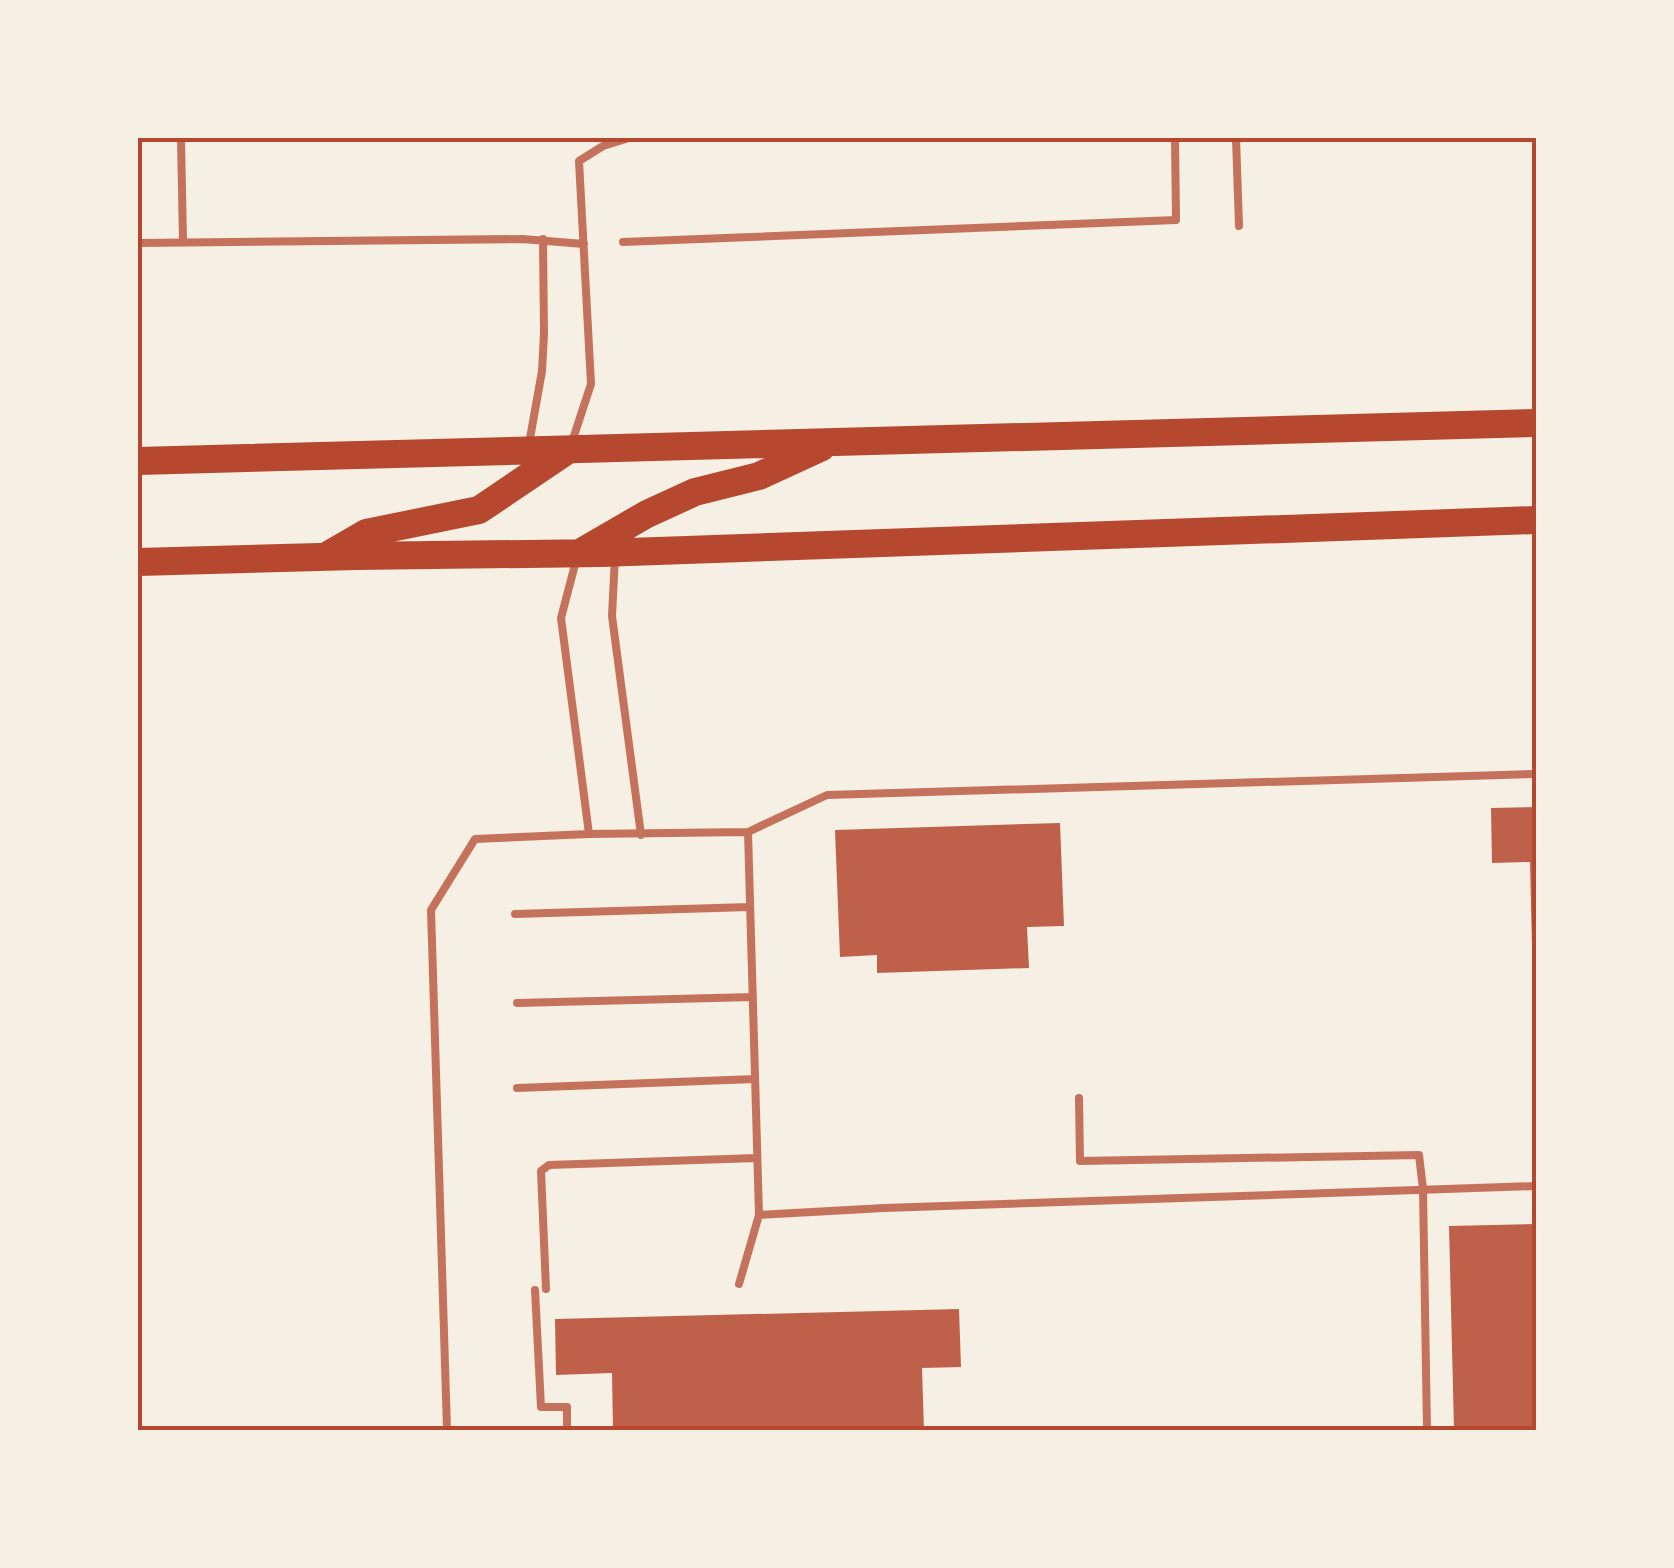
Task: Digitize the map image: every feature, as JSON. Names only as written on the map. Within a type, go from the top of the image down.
[{"type":"highway","points":[[138,461],[1536,423]]},
{"type":"highway","points":[[578,554],[647,514],[695,492],[760,476],[832,442]]},
{"type":"highway","points":[[326,556],[366,534],[479,510],[570,449]]},
{"type":"highway","points":[[138,562],[578,554],[1536,520]]},
{"type":"lane","points":[[182,138],[183,242]]},
{"type":"lane","points":[[570,449],[591,384],[579,161],[602,146],[630,138]]},
{"type":"lane","points":[[623,242],[1176,220],[1174,138]]},
{"type":"lane","points":[[1236,138],[1239,226]]},
{"type":"lane","points":[[528,451],[542,371],[543,240]]},
{"type":"lane","points":[[138,244],[543,240],[584,244]]},
{"type":"lane","points":[[615,552],[612,616],[641,834]]},
{"type":"lane","points":[[578,554],[561,618],[589,834]]},
{"type":"lane","points":[[447,1430],[432,910],[475,840],[748,832],[827,795],[1536,774]]},
{"type":"lane","points":[[739,1284],[760,1215],[748,832]]},
{"type":"lane","points":[[515,914],[750,907]]},
{"type":"lane","points":[[517,1003],[752,997]]},
{"type":"lane","points":[[517,1088],[755,1079]]},
{"type":"lane","points":[[1078,1098],[1080,1161],[1419,1154],[1428,1430]]},
{"type":"lane","points":[[567,1430],[567,1407],[541,1407],[544,1167],[758,1158]]},
{"type":"lane","points":[[760,1215],[1536,1186]]},
{"type":"building","points":[[1536,807],[1533,989],[1530,862],[1492,863],[1491,808]]},
{"type":"building","points":[[1060,823],[1064,926],[1027,927],[1029,968],[877,973],[877,955],[840,957],[835,830]]},
{"type":"building","points":[[1536,1224],[1536,1430],[1454,1430],[1449,1226]]},
{"type":"building","points":[[959,1309],[961,1367],[922,1368],[924,1430],[613,1430],[612,1373],[556,1375],[555,1319]]}]
